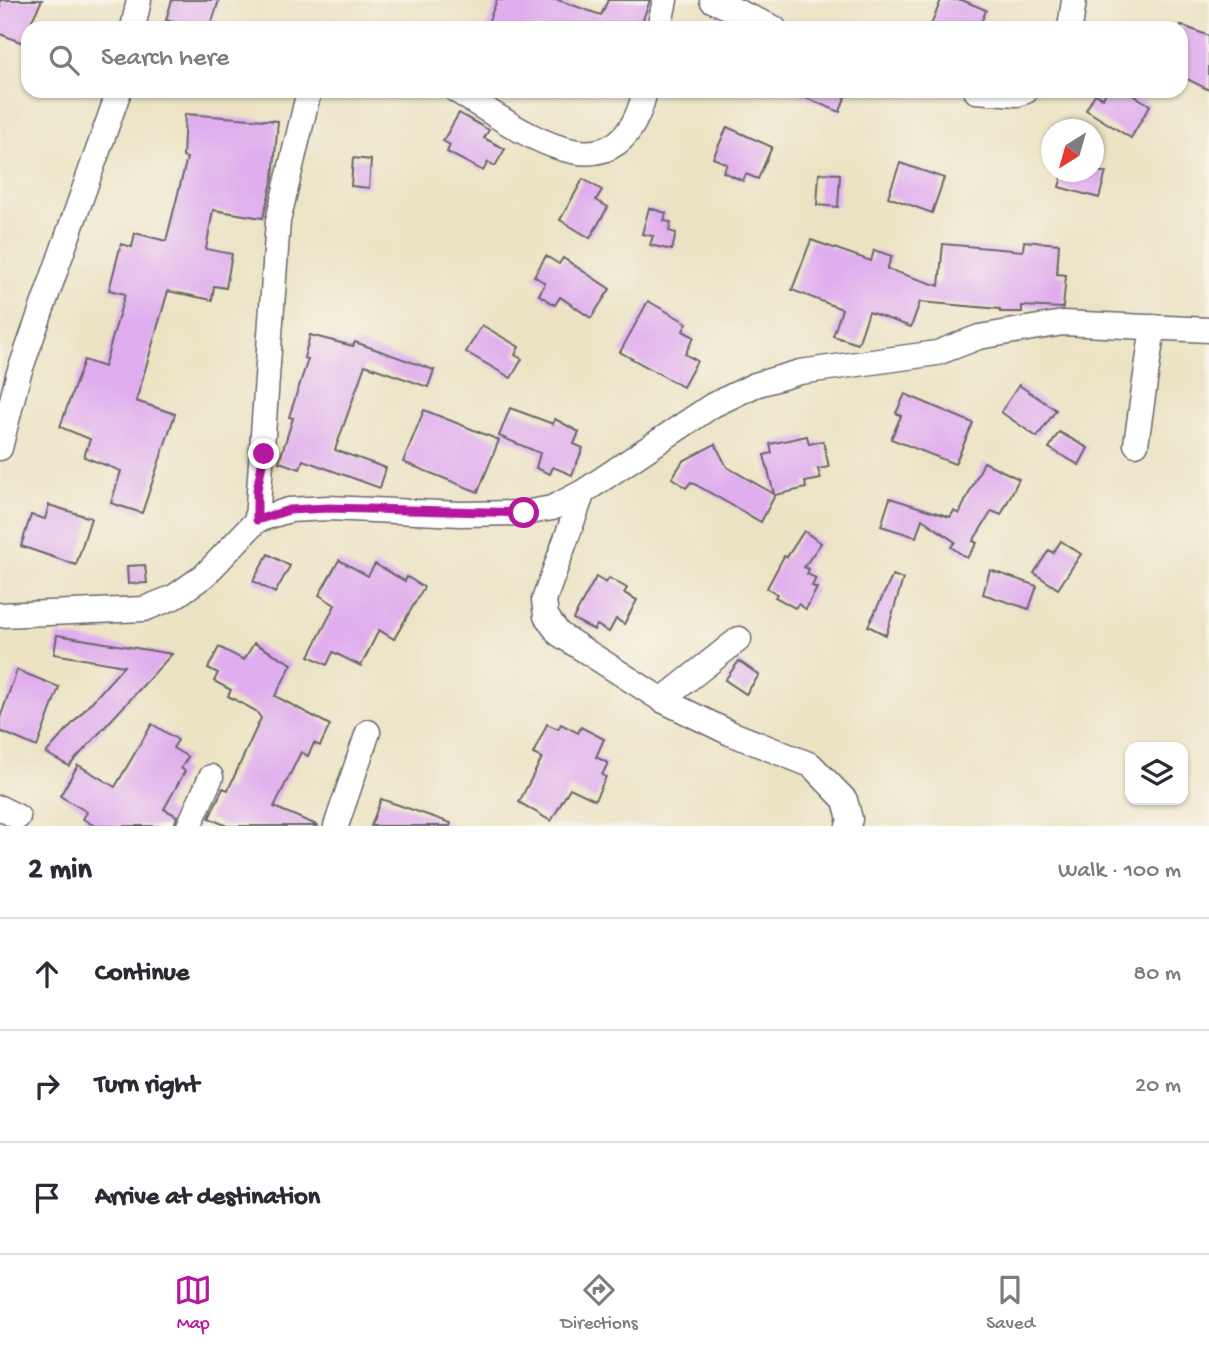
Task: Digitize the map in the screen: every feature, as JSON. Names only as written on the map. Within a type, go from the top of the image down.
[{"type":"street","points":[[134,21],[139,0]]},
{"type":"street","points":[[660,21],[665,0]]},
{"type":"street","points":[[712,0],[758,21]]},
{"type":"street","points":[[1071,21],[1074,0]]},
{"type":"street","points":[[0,448],[18,376],[117,98]]},
{"type":"street","points":[[257,520],[278,221],[307,98]]},
{"type":"street","points":[[469,98],[554,148],[580,154],[603,150],[622,137],[640,112],[643,98]]},
{"type":"street","points":[[0,617],[145,609],[174,597],[205,575],[257,520],[289,510],[328,508],[524,513],[552,508],[583,492],[713,405],[755,385],[789,375],[937,352],[979,337],[1063,323],[1209,330]]},
{"type":"street","points":[[1136,444],[1153,327]]},
{"type":"street","points":[[583,492],[544,600],[546,616],[559,634],[662,700],[730,733],[811,765],[845,800],[850,819],[848,826]]},
{"type":"street","points":[[662,700],[738,639]]},
{"type":"street","points":[[336,826],[368,732]]},
{"type":"street","points":[[189,826],[211,777]]},
{"type":"building","points":[[0,0],[42,0],[32,21],[21,21],[21,42],[0,34]]},
{"type":"building","points":[[172,0],[219,0],[212,21],[166,20]]},
{"type":"building","points":[[497,0],[558,0],[601,15],[608,0],[650,0],[642,21],[489,21]]},
{"type":"building","points":[[941,0],[962,0],[986,10],[982,21],[933,21]]},
{"type":"building","points":[[1188,28],[1209,36],[1209,90],[1188,80]]},
{"type":"building","points":[[806,98],[845,98],[840,112]]},
{"type":"building","points":[[1093,98],[1138,98],[1150,105],[1131,138],[1086,110]]},
{"type":"building","points":[[459,113],[489,130],[484,138],[505,149],[495,166],[488,162],[483,171],[447,152],[450,145],[443,141]]},
{"type":"building","points":[[185,114],[278,121],[273,178],[263,218],[213,210],[206,249],[232,254],[226,288],[214,286],[212,300],[168,291],[136,401],[175,414],[142,513],[111,503],[121,471],[84,457],[90,439],[60,427],[84,360],[104,367],[125,294],[109,290],[121,244],[132,247],[135,233],[166,241],[187,158],[183,157]]},
{"type":"building","points":[[727,127],[772,147],[758,179],[746,174],[743,181],[723,172],[727,164],[713,158]]},
{"type":"building","points":[[353,158],[371,160],[369,188],[351,186]]},
{"type":"building","points":[[900,163],[944,178],[932,213],[888,197]]},
{"type":"building","points":[[819,173],[840,174],[838,207],[817,205]]},
{"type":"building","points":[[583,179],[602,190],[596,200],[608,207],[590,238],[560,220]]},
{"type":"building","points":[[1060,182],[1103,182],[1099,198],[1059,187]]},
{"type":"building","points":[[649,208],[666,213],[664,221],[671,222],[669,231],[676,233],[672,250],[650,245],[653,236],[642,234]]},
{"type":"building","points":[[811,240],[871,261],[874,250],[892,256],[887,269],[939,286],[943,244],[1023,251],[1024,241],[1059,244],[1057,274],[1066,275],[1063,308],[1022,306],[1022,312],[1000,312],[1000,309],[920,302],[911,327],[869,312],[858,344],[833,336],[842,309],[792,290]]},
{"type":"building","points":[[546,256],[559,264],[563,258],[610,289],[591,318],[560,297],[555,305],[539,295],[545,283],[534,276]]},
{"type":"building","points":[[648,301],[687,323],[683,331],[694,337],[685,354],[697,361],[683,387],[620,352]]},
{"type":"building","points":[[482,325],[519,347],[515,355],[522,359],[511,378],[466,352]]},
{"type":"building","points":[[310,335],[353,346],[355,342],[434,370],[428,387],[365,365],[335,450],[386,468],[380,488],[303,460],[300,469],[279,462],[293,418],[289,417],[308,359],[304,358]]},
{"type":"building","points":[[1019,385],[1056,410],[1037,437],[1001,412]]},
{"type":"building","points":[[905,394],[973,423],[955,464],[891,439],[901,416],[896,413]]},
{"type":"building","points":[[510,408],[553,424],[555,419],[579,432],[574,444],[583,448],[572,475],[553,467],[550,474],[536,468],[540,453],[499,436]]},
{"type":"building","points":[[424,410],[499,440],[478,492],[403,462]]},
{"type":"building","points":[[1059,432],[1088,448],[1079,465],[1049,448]]},
{"type":"building","points":[[807,436],[809,444],[823,441],[829,467],[818,469],[821,479],[805,482],[806,488],[775,495],[761,522],[691,482],[686,488],[672,478],[683,461],[715,444],[727,467],[774,494],[764,455],[772,453],[770,444]]},
{"type":"building","points":[[984,462],[1019,479],[1001,515],[992,511],[973,541],[977,543],[967,558],[951,547],[955,542],[922,519],[916,537],[881,526],[890,498],[950,517],[954,511],[959,514]]},
{"type":"building","points":[[49,505],[91,518],[76,565],[21,546],[31,515],[45,519]]},
{"type":"building","points":[[804,531],[821,543],[804,567],[809,569],[807,574],[816,578],[812,586],[817,588],[806,609],[798,604],[795,608],[775,597],[777,594],[767,588],[784,556],[787,557]]},
{"type":"building","points":[[1061,541],[1081,554],[1058,589],[1034,573],[1049,550],[1053,553]]},
{"type":"building","points":[[268,554],[290,566],[275,593],[253,581]]},
{"type":"building","points":[[339,560],[368,576],[375,564],[405,581],[407,577],[424,587],[394,639],[379,630],[361,666],[333,652],[327,665],[309,656],[335,605],[319,595]]},
{"type":"building","points":[[145,565],[147,583],[128,584],[127,566]]},
{"type":"building","points":[[990,570],[1037,586],[1029,609],[983,594]]},
{"type":"building","points":[[893,575],[903,579],[886,635],[868,626]]},
{"type":"building","points":[[596,577],[606,583],[609,578],[627,588],[624,593],[637,600],[624,624],[616,619],[609,632],[597,625],[594,630],[573,619]]},
{"type":"building","points":[[57,635],[172,654],[69,766],[46,753],[124,666],[54,654]]},
{"type":"building","points":[[254,643],[292,664],[275,696],[330,725],[320,746],[314,743],[308,756],[301,752],[274,807],[319,826],[227,826],[209,818],[223,788],[228,790],[261,718],[256,711],[228,696],[231,690],[214,681],[218,673],[208,668],[219,647],[244,660]]},
{"type":"building","points":[[739,661],[759,675],[746,694],[725,680]]},
{"type":"building","points":[[17,670],[59,687],[37,747],[0,731],[0,718]]},
{"type":"building","points":[[152,724],[178,740],[173,748],[188,757],[181,768],[185,771],[164,809],[177,816],[174,826],[95,826],[83,819],[87,812],[60,796],[78,765],[115,787]]},
{"type":"building","points":[[547,724],[558,729],[561,724],[578,733],[581,727],[604,739],[596,757],[608,763],[602,775],[606,777],[595,800],[570,788],[551,821],[519,802],[542,758],[533,754]]},
{"type":"building","points":[[381,799],[451,823],[450,826],[371,826]]},
{"type":"route","points":[[264,454],[257,490],[257,520],[289,510],[328,508],[461,514],[524,513]]}]
